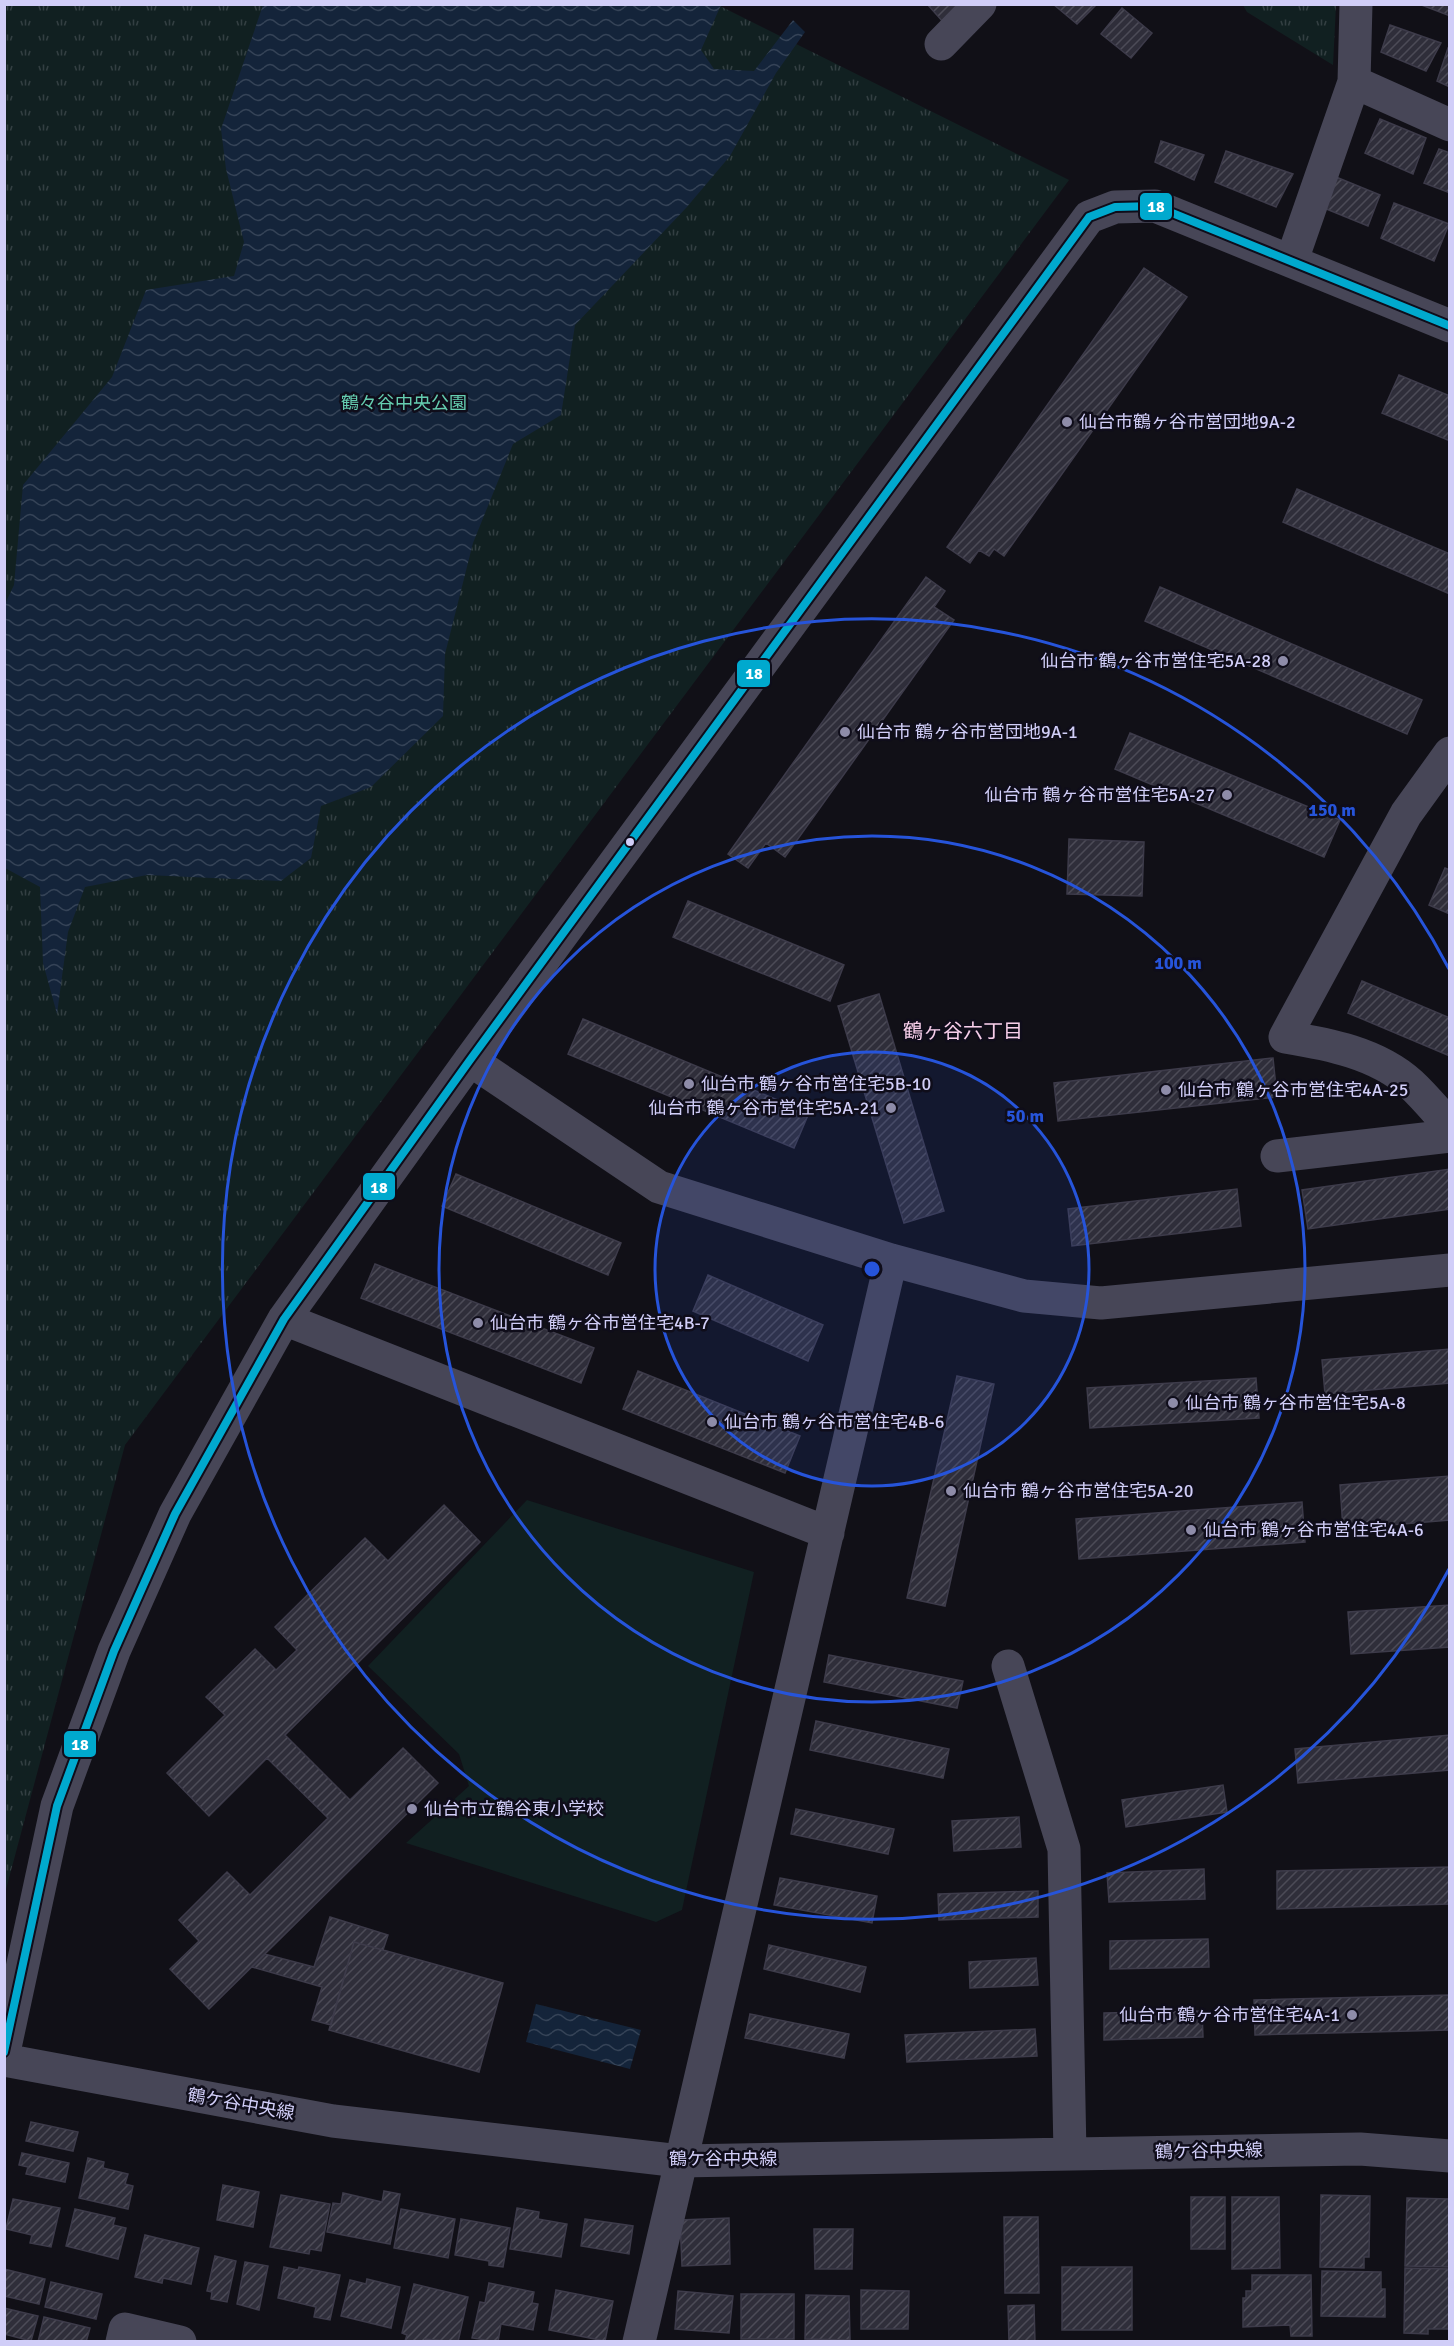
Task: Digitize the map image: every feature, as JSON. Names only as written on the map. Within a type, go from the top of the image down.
[{"type":"street","points":[[941,44],[980,4]]},
{"type":"street","points":[[1292,260],[1354,82],[1356,4]]},
{"type":"street","points":[[1354,82],[1449,125]]},
{"type":"street","points":[[4,2052],[57,1806],[114,1651],[175,1514],[284,1319],[470,1060],[1089,217],[1115,207],[1155,206],[1449,326]]},
{"type":"street","points":[[1449,753],[1406,814],[1285,1037],[1336,1046],[1377,1062],[1410,1083],[1449,1126]]},
{"type":"street","points":[[470,1060],[659,1187],[891,1260],[1024,1296],[1101,1303],[1449,1270]]},
{"type":"street","points":[[1278,1156],[1449,1136]]},
{"type":"street","points":[[639,2342],[891,1260]]},
{"type":"street","points":[[284,1319],[828,1533]]},
{"type":"street","points":[[1008,1666],[1064,1849],[1070,2154]]},
{"type":"street","name":"鶴ケ谷中央線","points":[[4,2060],[333,2121],[680,2161],[1360,2149],[1449,2156]]},
{"type":"street","points":[[122,2342],[125,2328],[180,2342]]},
{"type":"green space","name":"鶴々谷中央公園","points":[[5,5],[718,5],[1069,180],[125,1445],[5,1893]]},
{"type":"green space","points":[[1243,5],[1336,5],[1333,65],[1247,12]]},
{"type":"green space","points":[[527,1500],[754,1572],[682,1910],[656,1922],[406,1843],[469,1786],[459,1754],[368,1666]]},
{"type":"water","points":[[263,5],[721,5],[701,50],[714,69],[754,71],[793,20],[805,32],[776,73],[730,156],[686,208],[575,325],[561,415],[513,444],[473,543],[445,654],[443,716],[371,787],[321,806],[311,858],[281,881],[147,875],[85,887],[68,932],[57,1014],[43,963],[40,887],[5,868],[4,606],[14,585],[23,485],[112,377],[146,290],[234,276],[244,242],[226,169],[221,129]]},
{"type":"water","points":[[536,2004],[641,2030],[630,2069],[526,2042]]},
{"type":"building","points":[[927,4],[965,4],[944,23]]},
{"type":"building","points":[[1053,4],[1097,4],[1077,24]]},
{"type":"building","points":[[1419,4],[1450,4],[1450,16]]},
{"type":"building","points":[[1122,8],[1152,33],[1131,58],[1101,34]]},
{"type":"building","points":[[1390,25],[1441,43],[1426,71],[1381,52]]},
{"type":"building","points":[[1448,48],[1450,49],[1450,87],[1437,81]]},
{"type":"building","points":[[1380,119],[1426,138],[1413,174],[1365,153]]},
{"type":"building","points":[[1161,141],[1204,155],[1194,180],[1155,162]]},
{"type":"building","points":[[1439,149],[1450,153],[1450,193],[1424,183]]},
{"type":"building","points":[[1226,151],[1293,174],[1276,207],[1215,182]]},
{"type":"building","points":[[1336,177],[1380,195],[1368,226],[1324,208]]},
{"type":"building","points":[[1394,203],[1449,224],[1434,261],[1381,238]]},
{"type":"building","name":"仙台市鶴ヶ谷市営団地9A-2","points":[[1144,268],[1187,297],[1004,556],[994,549],[989,556],[979,550],[970,563],[947,547]]},
{"type":"building","points":[[1399,375],[1450,396],[1450,441],[1382,413]]},
{"type":"building","points":[[1297,489],[1450,554],[1450,594],[1283,522]]},
{"type":"building","name":"仙台市 鶴ヶ谷市営団地9A-1","points":[[926,577],[945,591],[934,607],[954,620],[785,857],[766,843],[748,868],[728,854]]},
{"type":"building","name":"仙台市 鶴ヶ谷市営住宅5A-28","points":[[1160,587],[1422,700],[1407,734],[1145,621]]},
{"type":"building","name":"仙台市 鶴ヶ谷市営住宅5A-27","points":[[1130,733],[1340,820],[1324,857],[1115,769]]},
{"type":"building","points":[[1069,839],[1144,842],[1142,896],[1067,894]]},
{"type":"building","points":[[1445,868],[1450,870],[1450,914],[1429,905]]},
{"type":"building","points":[[688,901],[844,965],[830,1001],[673,937]]},
{"type":"building","points":[[1362,981],[1450,1018],[1450,1056],[1348,1013]]},
{"type":"building","name":"仙台市 鶴ヶ谷市営住宅5A-21","points":[[879,994],[944,1211],[904,1223],[838,1006]]},
{"type":"building","name":"仙台市 鶴ヶ谷市営住宅5B-10","points":[[583,1019],[809,1113],[794,1148],[568,1054]]},
{"type":"building","name":"仙台市 鶴ヶ谷市営住宅4A-25","points":[[1273,1058],[1277,1097],[1058,1121],[1054,1083]]},
{"type":"building","points":[[1450,1169],[1450,1209],[1308,1229],[1302,1190]]},
{"type":"building","points":[[456,1174],[621,1243],[608,1275],[442,1206]]},
{"type":"building","points":[[1237,1189],[1241,1226],[1072,1246],[1068,1209]]},
{"type":"building","name":"仙台市 鶴ヶ谷市営住宅4B-7","points":[[375,1264],[594,1348],[581,1383],[361,1298]]},
{"type":"building","points":[[708,1275],[823,1325],[808,1361],[693,1311]]},
{"type":"building","points":[[1450,1349],[1450,1383],[1325,1394],[1322,1360]]},
{"type":"building","name":"仙台市 鶴ヶ谷市営住宅4B-6","points":[[638,1371],[800,1436],[785,1473],[623,1409]]},
{"type":"building","name":"仙台市 鶴ヶ谷市営住宅5A-20","points":[[957,1376],[994,1384],[945,1606],[907,1598]]},
{"type":"building","name":"仙台市 鶴ヶ谷市営住宅5A-8","points":[[1256,1378],[1259,1418],[1090,1428],[1087,1388]]},
{"type":"building","points":[[1450,1476],[1450,1520],[1343,1529],[1340,1485]]},
{"type":"building","name":"仙台市 鶴ヶ谷市営住宅4A-6","points":[[1302,1502],[1305,1542],[1079,1559],[1076,1519]]},
{"type":"building","points":[[444,1505],[480,1542],[285,1735],[350,1800],[403,1748],[438,1783],[209,2009],[170,1969],[199,1941],[179,1920],[227,1872],[250,1895],[328,1818],[267,1758],[209,1816],[167,1773],[225,1715],[206,1697],[255,1649],[276,1670],[297,1650],[275,1627],[365,1538],[388,1561]]},
{"type":"building","points":[[1450,1605],[1450,1647],[1351,1654],[1348,1612]]},
{"type":"building","points":[[829,1655],[963,1681],[957,1708],[824,1682]]},
{"type":"building","points":[[816,1721],[949,1749],[943,1778],[810,1750]]},
{"type":"building","points":[[1450,1735],[1450,1770],[1298,1783],[1295,1749]]},
{"type":"building","points":[[1223,1785],[1227,1812],[1126,1827],[1122,1800]]},
{"type":"building","points":[[796,1809],[894,1829],[888,1854],[791,1834]]},
{"type":"building","points":[[1019,1817],[1021,1847],[954,1851],[952,1821]]},
{"type":"building","points":[[1450,1867],[1450,1904],[1277,1909],[1277,1871]]},
{"type":"building","points":[[1204,1869],[1205,1899],[1109,1902],[1107,1873]]},
{"type":"building","points":[[780,1878],[877,1896],[872,1923],[774,1905]]},
{"type":"building","points":[[1038,1891],[1038,1917],[939,1920],[938,1894]]},
{"type":"building","points":[[330,1917],[388,1935],[383,1950],[354,1942],[331,2025],[312,2020],[322,1987],[252,1967],[265,1954],[314,1967]]},
{"type":"building","points":[[1208,1939],[1209,1967],[1110,1969],[1110,1941]]},
{"type":"building","points":[[354,1942],[503,1983],[479,2072],[329,2030]]},
{"type":"building","points":[[769,1945],[866,1967],[860,1992],[764,1969]]},
{"type":"building","points":[[1036,1958],[1038,1985],[970,1988],[969,1962]]},
{"type":"building","name":"仙台市 鶴ヶ谷市営住宅4A-1","points":[[1450,1995],[1450,2030],[1255,2035],[1254,2000]]},
{"type":"building","points":[[1202,2011],[1203,2037],[1104,2040],[1104,2013]]},
{"type":"building","points":[[750,2014],[849,2034],[844,2058],[745,2038]]},
{"type":"building","points":[[1035,2029],[1037,2056],[907,2062],[905,2035]]},
{"type":"building","points":[[31,2122],[78,2132],[73,2151],[26,2141]]},
{"type":"building","points":[[22,2153],[69,2163],[65,2182],[26,2174],[28,2167],[19,2165]]},
{"type":"building","points":[[88,2158],[104,2162],[103,2168],[128,2174],[125,2184],[133,2186],[128,2209],[79,2198]]},
{"type":"building","points":[[223,2185],[259,2192],[253,2227],[217,2220]]},
{"type":"building","points":[[384,2191],[400,2194],[390,2244],[327,2232],[333,2203],[341,2204],[343,2193],[382,2202]]},
{"type":"building","points":[[281,2195],[330,2204],[321,2251],[310,2249],[309,2254],[270,2247]]},
{"type":"building","points":[[1321,2195],[1370,2196],[1369,2257],[1364,2257],[1364,2268],[1320,2267]]},
{"type":"building","points":[[1191,2197],[1225,2197],[1225,2249],[1191,2249]]},
{"type":"building","points":[[1232,2197],[1279,2197],[1280,2268],[1232,2269]]},
{"type":"building","points":[[1407,2198],[1450,2199],[1450,2267],[1405,2266]]},
{"type":"building","points":[[13,2199],[60,2208],[51,2247],[30,2243],[32,2235],[6,2229]]},
{"type":"building","points":[[517,2208],[539,2212],[538,2219],[567,2224],[561,2257],[510,2249]]},
{"type":"building","points":[[75,2209],[115,2218],[113,2225],[126,2228],[118,2259],[66,2246]]},
{"type":"building","points":[[401,2209],[455,2219],[448,2258],[394,2248]]},
{"type":"building","points":[[1004,2217],[1038,2217],[1039,2293],[1005,2293]]},
{"type":"building","points":[[729,2218],[730,2264],[682,2266],[680,2220]]},
{"type":"building","points":[[461,2219],[510,2228],[503,2267],[489,2265],[489,2261],[455,2255]]},
{"type":"building","points":[[585,2219],[633,2226],[629,2254],[581,2246]]},
{"type":"building","points":[[814,2229],[853,2229],[852,2269],[815,2269]]},
{"type":"building","points":[[145,2235],[199,2248],[191,2284],[163,2278],[162,2283],[135,2277]]},
{"type":"building","points":[[215,2256],[236,2261],[227,2302],[211,2299],[212,2292],[207,2291]]},
{"type":"building","points":[[245,2262],[268,2266],[259,2310],[237,2304]]},
{"type":"building","points":[[284,2267],[298,2270],[299,2267],[340,2275],[330,2320],[314,2317],[316,2307],[278,2298]]},
{"type":"building","points":[[1062,2267],[1132,2267],[1132,2330],[1062,2330]]},
{"type":"building","points":[[1405,2268],[1450,2269],[1450,2329],[1428,2329],[1428,2334],[1404,2333]]},
{"type":"building","points":[[4,2269],[45,2279],[39,2304],[4,2296]]},
{"type":"building","points":[[1322,2271],[1381,2272],[1381,2289],[1385,2289],[1385,2317],[1321,2316]]},
{"type":"building","points":[[1252,2275],[1311,2275],[1312,2336],[1291,2336],[1290,2325],[1243,2327],[1243,2298],[1246,2298],[1246,2291],[1252,2291]]},
{"type":"building","points":[[367,2279],[400,2287],[391,2328],[341,2316],[350,2280],[366,2284]]},
{"type":"building","points":[[51,2282],[102,2294],[96,2319],[45,2307]]},
{"type":"building","points":[[489,2283],[534,2292],[532,2303],[538,2304],[533,2330],[501,2324],[498,2342],[472,2338],[480,2302],[485,2303]]},
{"type":"building","points":[[414,2284],[468,2297],[458,2342],[425,2339],[425,2342],[405,2341],[407,2335],[402,2333]]},
{"type":"building","points":[[556,2290],[613,2301],[605,2341],[549,2330]]},
{"type":"building","points":[[861,2290],[909,2291],[908,2329],[861,2329]]},
{"type":"building","points":[[678,2291],[733,2296],[729,2333],[675,2329]]},
{"type":"building","points":[[741,2294],[794,2294],[794,2339],[741,2339]]},
{"type":"building","points":[[806,2295],[849,2296],[850,2340],[805,2339]]},
{"type":"building","points":[[1034,2305],[1035,2342],[1009,2342],[1008,2306]]},
{"type":"building","points":[[4,2308],[38,2316],[31,2341],[4,2334]]},
{"type":"building","points":[[44,2317],[90,2328],[86,2342],[38,2342]]},
{"type":"transit line","name":"18","points":[[4,2052],[57,1806],[114,1651],[175,1514],[284,1319],[470,1060],[1089,217],[1115,207],[1155,206],[1450,326]]},
{"type":"place","name":"仙台市鶴ヶ谷市営団地9A-2","points":[[1067,422]]},
{"type":"place","name":"仙台市 鶴ヶ谷市営住宅5A-28","points":[[1283,661]]},
{"type":"place","name":"仙台市 鶴ヶ谷市営団地9A-1","points":[[845,732]]},
{"type":"place","name":"仙台市 鶴ヶ谷市営住宅5A-27","points":[[1227,795]]},
{"type":"place","name":"仙台市 鶴ヶ谷市営住宅5B-10","points":[[689,1084]]},
{"type":"place","name":"仙台市 鶴ヶ谷市営住宅4A-25","points":[[1166,1090]]},
{"type":"place","name":"仙台市 鶴ヶ谷市営住宅5A-21","points":[[891,1108]]},
{"type":"place","name":"仙台市 鶴ヶ谷市営住宅4B-7","points":[[478,1323]]},
{"type":"place","name":"仙台市 鶴ヶ谷市営住宅5A-8","points":[[1173,1403]]},
{"type":"place","name":"仙台市 鶴ヶ谷市営住宅4B-6","points":[[712,1422]]},
{"type":"place","name":"仙台市 鶴ヶ谷市営住宅5A-20","points":[[951,1491]]},
{"type":"place","name":"仙台市 鶴ヶ谷市営住宅4A-6","points":[[1191,1530]]},
{"type":"place","name":"仙台市立鶴谷東小学校","points":[[412,1809]]},
{"type":"place","name":"仙台市 鶴ヶ谷市営住宅4A-1","points":[[1352,2015]]},
{"type":"district","name":"鶴ヶ谷六丁目","points":[[963,1031]]}]
